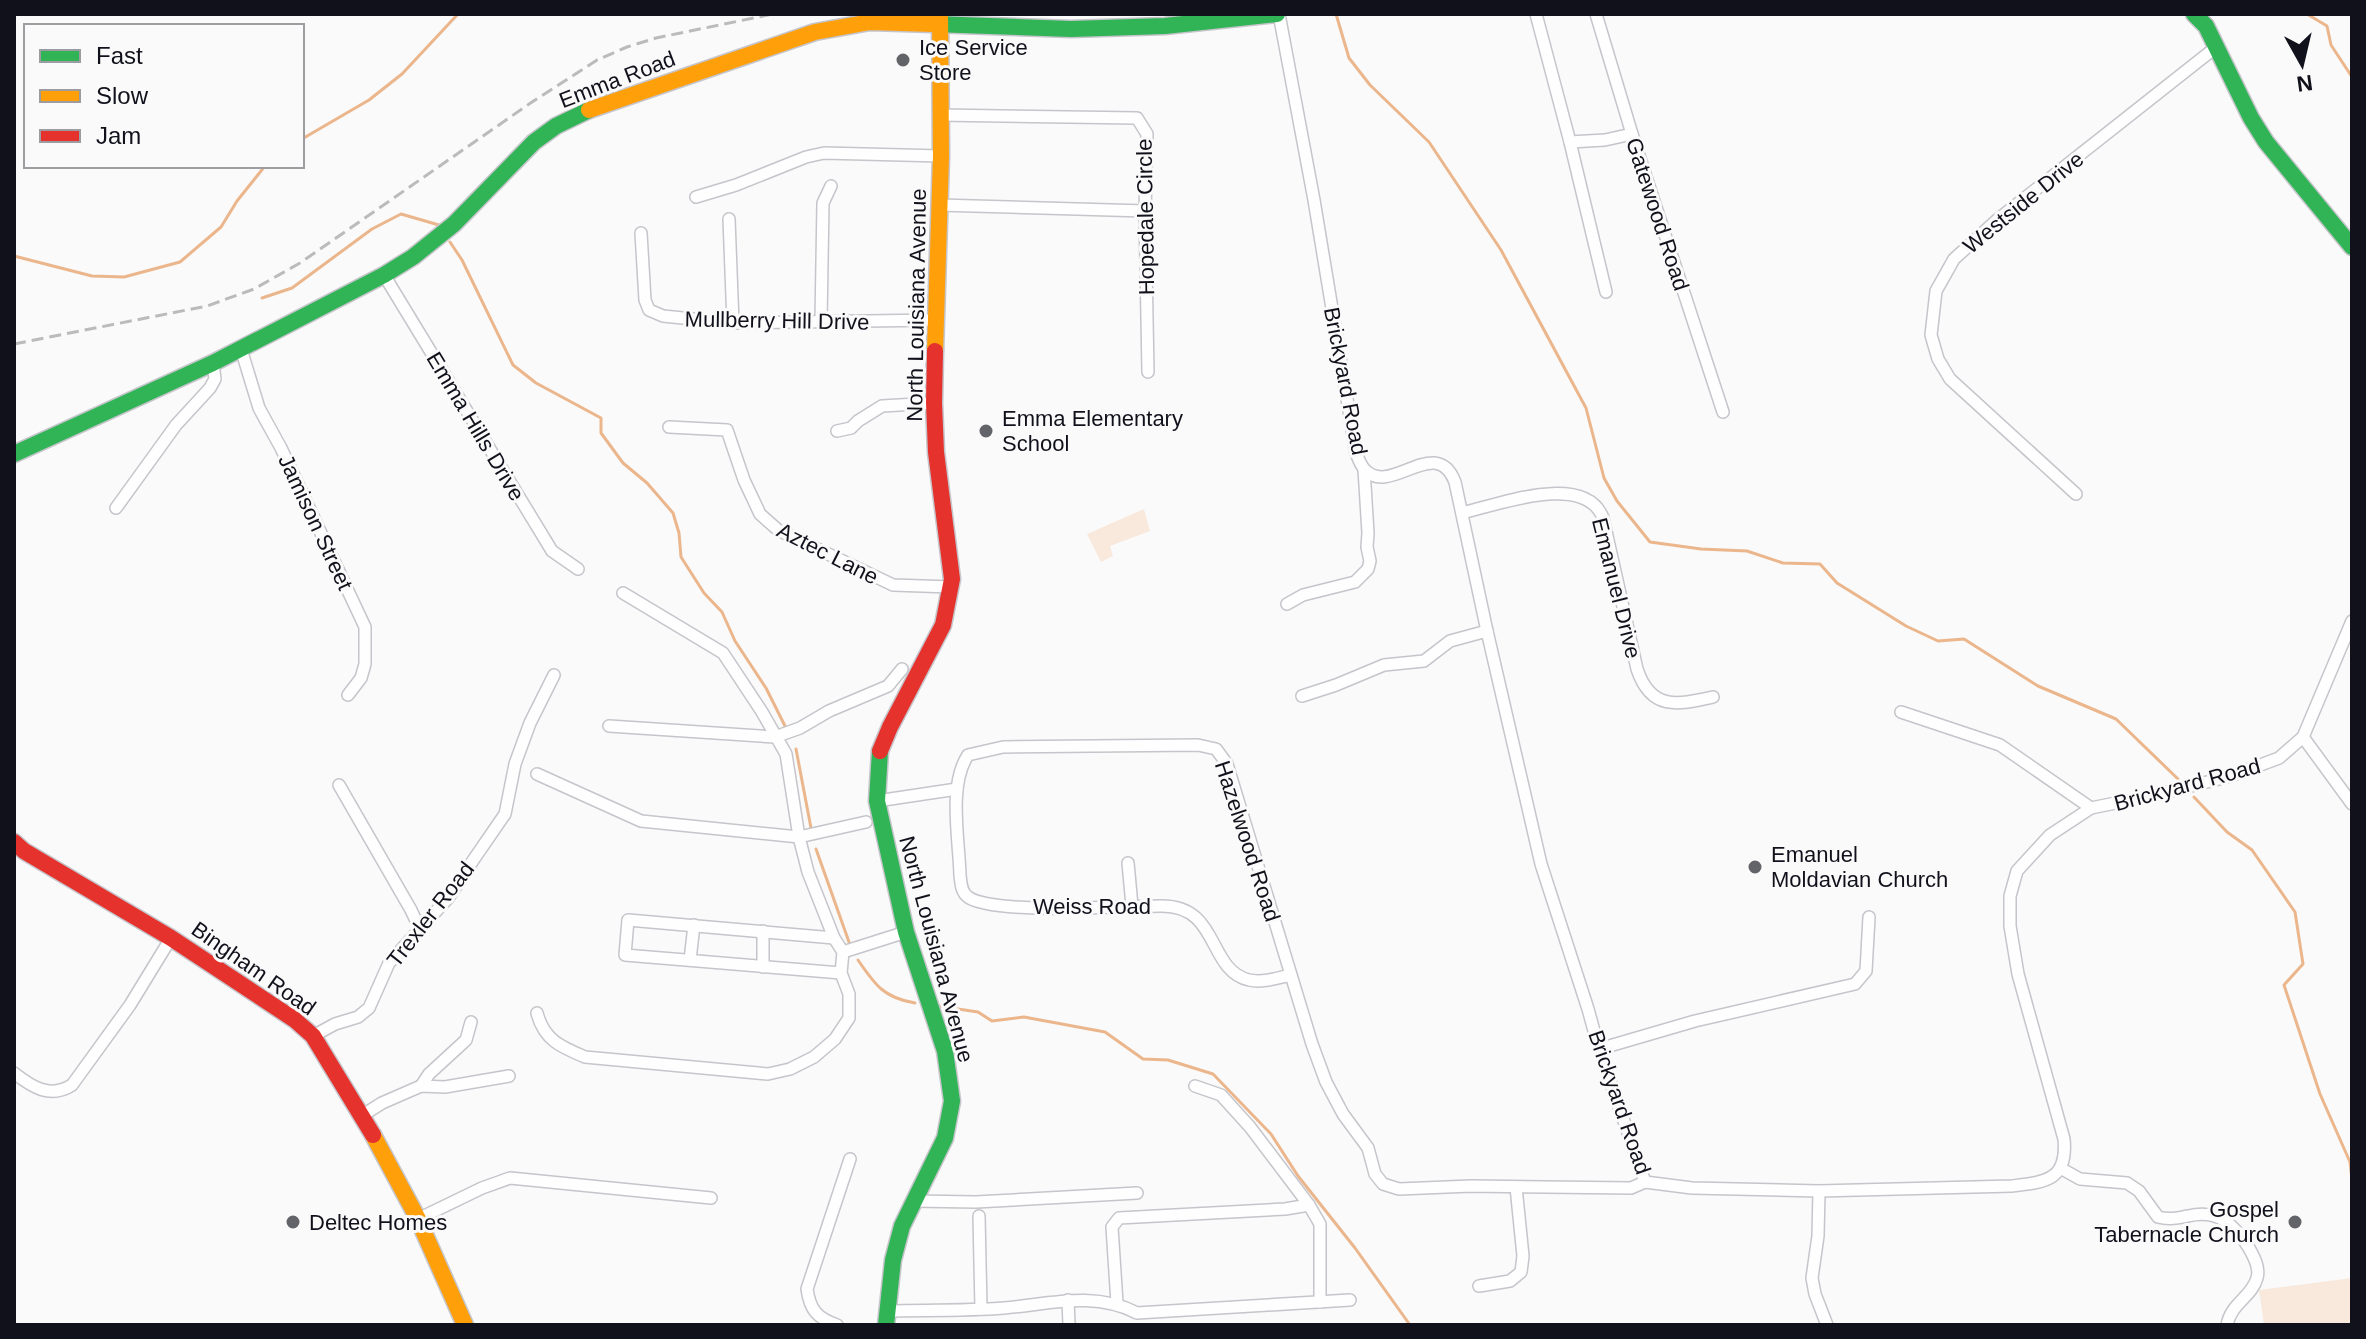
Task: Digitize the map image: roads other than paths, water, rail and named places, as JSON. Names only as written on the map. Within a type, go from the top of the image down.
[{"type":"street","name":"Emma Road","points":[[14,454],[213,363],[384,275],[413,257],[454,224],[534,142],[556,126],[587,111],[815,32],[870,22],[939,19],[1071,29],[1165,26],[1278,14]]},
{"type":"street","name":"Brickyard Road","points":[[1278,14],[1314,200],[1356,453],[1364,469],[1374,476],[1385,477],[1426,463],[1436,463],[1452,473],[1541,864],[1645,1182],[1692,1188],[1819,1191],[2012,1186],[2050,1178],[2062,1169],[2064,1139],[2018,974],[2010,926],[2010,896],[2017,871],[2050,835],[2091,808],[2231,776],[2279,758],[2303,737]]},
{"type":"street","points":[[1536,14],[1606,292]]},
{"type":"street","name":"Gatewood Road","points":[[1596,14],[1723,412]]},
{"type":"street","points":[[2203,18],[2215,48],[2266,142],[2352,247]]},
{"type":"street","name":"North Louisiana Avenue","points":[[886,1318],[893,1260],[902,1226],[945,1138],[950,1120],[952,1089],[945,1051],[906,932],[877,801],[880,751],[943,625],[951,587],[950,554],[936,452],[934,403],[941,156],[939,19]]},
{"type":"street","name":"Westside Drive","points":[[2076,494],[1950,379],[1938,359],[1931,335],[1936,291],[1954,259],[1976,238],[2215,48]]},
{"type":"street","name":"Hopedale Circle","points":[[939,115],[1137,118],[1147,134],[1148,372]]},
{"type":"street","points":[[1570,142],[1605,140],[1632,134]]},
{"type":"street","points":[[696,197],[824,153],[941,156]]},
{"type":"street","points":[[821,321],[823,203],[831,186]]},
{"type":"street","points":[[939,205],[1145,211]]},
{"type":"street","points":[[729,219],[733,323]]},
{"type":"street","name":"Mullberry Hill Drive","points":[[641,233],[645,300],[649,310],[663,316],[733,323],[936,320]]},
{"type":"street","name":"Emma Hills Drive","points":[[384,275],[552,551],[578,569]]},
{"type":"street","name":"Jamison Street","points":[[241,349],[259,408],[365,627],[365,664],[361,678],[348,695]]},
{"type":"street","points":[[116,508],[176,425],[210,388],[215,379],[213,363]]},
{"type":"street","points":[[837,431],[851,428],[882,406],[934,403]]},
{"type":"street","name":"Aztec Lane","points":[[669,427],[727,430],[744,480],[760,514],[778,530],[893,585],[951,587]]},
{"type":"street","points":[[1287,604],[1303,595],[1355,582],[1368,569],[1364,469]]},
{"type":"street","name":"Emanuel Drive","points":[[1462,513],[1554,492],[1595,504],[1603,518],[1637,669],[1646,690],[1661,700],[1679,702],[1713,697]]},
{"type":"street","points":[[537,1013],[540,1027],[558,1046],[585,1057],[768,1074],[790,1069],[814,1057],[835,1039],[849,1018],[849,994],[841,973],[843,952],[834,938],[808,872],[799,837],[786,754],[723,653],[623,593]]},
{"type":"street","points":[[2352,621],[2303,737],[2352,804]]},
{"type":"street","points":[[1302,696],[1384,665],[1424,661],[1456,639],[1487,631]]},
{"type":"street","points":[[609,726],[775,737],[888,686],[902,669]]},
{"type":"street","name":"Trexler Road","points":[[313,1036],[325,1028],[358,1017],[369,1008],[389,963],[449,897],[505,814],[515,764],[530,723],[554,675]]},
{"type":"street","points":[[1901,712],[2000,745],[2091,808]]},
{"type":"street","name":"Hazelwood Road","points":[[957,789],[960,767],[968,755],[1003,747],[1198,745],[1216,749],[1227,764],[1326,1082],[1343,1114],[1368,1148],[1375,1174],[1383,1184],[1399,1189],[1631,1188],[1645,1182]]},
{"type":"street","points":[[537,774],[641,821],[799,837],[866,822]]},
{"type":"street","points":[[339,785],[420,929]]},
{"type":"street","points":[[877,801],[957,789]]},
{"type":"street","name":"Weiss Road","points":[[957,789],[962,889],[967,897],[986,904],[1034,907],[1176,906],[1199,918],[1228,968],[1246,979],[1262,981],[1291,975]]},
{"type":"street","name":"Bingham Road","points":[[14,842],[270,1002],[313,1036],[363,1115],[418,1219],[465,1325]]},
{"type":"street","points":[[1128,863],[1132,906]]},
{"type":"street","points":[[1599,1049],[1695,1021],[1855,984],[1866,971],[1869,917]]},
{"type":"street","points":[[834,938],[628,920],[625,955],[841,973]]},
{"type":"street","points":[[690,960],[694,925]]},
{"type":"street","points":[[763,931],[763,967]]},
{"type":"street","points":[[843,952],[906,932]]},
{"type":"street","points":[[14,1073],[29,1085],[49,1092],[72,1085],[130,1005],[171,938]]},
{"type":"street","points":[[421,1086],[429,1074],[466,1040],[471,1022]]},
{"type":"street","points":[[363,1115],[421,1086],[445,1087],[509,1076]]},
{"type":"street","points":[[1195,1086],[1221,1095],[1250,1127],[1320,1224],[1320,1302]]},
{"type":"street","points":[[837,1325],[814,1313],[807,1289],[850,1159]]},
{"type":"street","points":[[2062,1169],[2080,1179],[2127,1183],[2139,1191],[2158,1217],[2169,1220],[2206,1213],[2224,1220],[2237,1230],[2256,1261],[2257,1279],[2229,1315],[2227,1325]]},
{"type":"street","points":[[418,1219],[510,1178],[711,1198]]},
{"type":"street","points":[[1479,1286],[1510,1281],[1521,1272],[1523,1256],[1516,1187]]},
{"type":"street","points":[[1819,1191],[1818,1236],[1812,1278],[1827,1325]]},
{"type":"street","points":[[913,1201],[976,1202],[1137,1193]]},
{"type":"street","points":[[1117,1303],[1112,1227],[1119,1218],[1309,1205]]},
{"type":"street","points":[[979,1216],[981,1309]]},
{"type":"street","points":[[886,1318],[1068,1300],[1117,1303],[1137,1313],[1350,1300]]},
{"type":"street","points":[[1068,1300],[1069,1325]]},
{"type":"waterway","points":[[304,138],[369,100],[402,74],[458,14]]},
{"type":"waterway","points":[[1336,14],[1349,58],[1370,85],[1429,142],[1501,250],[1586,408],[1604,478],[1617,501],[1650,542],[1747,551],[1783,563],[1820,564],[1837,583],[1906,626],[1938,641],[1964,639],[2038,686],[2116,719],[2178,779]]},
{"type":"waterway","points":[[2307,14],[2327,26],[2331,45],[2352,77]]},
{"type":"waterway","points":[[14,256],[92,276],[124,277],[180,262],[221,227],[263,168]]},
{"type":"waterway","points":[[262,298],[292,288],[372,229],[401,214],[439,225]]},
{"type":"waterway","points":[[450,242],[462,260],[513,365],[536,383],[601,418],[601,433],[623,463],[647,483],[673,513],[681,557],[704,593],[722,612],[735,641],[766,688],[786,728]]},
{"type":"waterway","points":[[796,749],[811,828]]},
{"type":"waterway","points":[[2194,797],[2227,832],[2252,850],[2295,912],[2303,964],[2284,985],[2320,1094],[2350,1162],[2352,1180]]},
{"type":"waterway","points":[[816,849],[849,942]]},
{"type":"waterway","points":[[858,960],[881,989],[895,998],[915,1003]]},
{"type":"waterway","points":[[938,1006],[978,1012],[992,1021],[1024,1017],[1105,1032],[1143,1059],[1168,1060],[1213,1074],[1271,1134],[1298,1176],[1410,1325]]},
{"type":"railway","points":[[14,344],[207,306],[254,289],[300,263],[597,60],[656,38],[773,14]]},
{"type":"place","name":"Ice Service Store","points":[[903,60]]},
{"type":"place","name":"Emma Elementary School","points":[[986,431]]},
{"type":"place","name":"Emanuel Moldavian Church","points":[[1755,867]]},
{"type":"place","name":"Deltec Homes","points":[[293,1222]]},
{"type":"place","name":"Gospel Tabernacle Church","points":[[2295,1222]]}]
